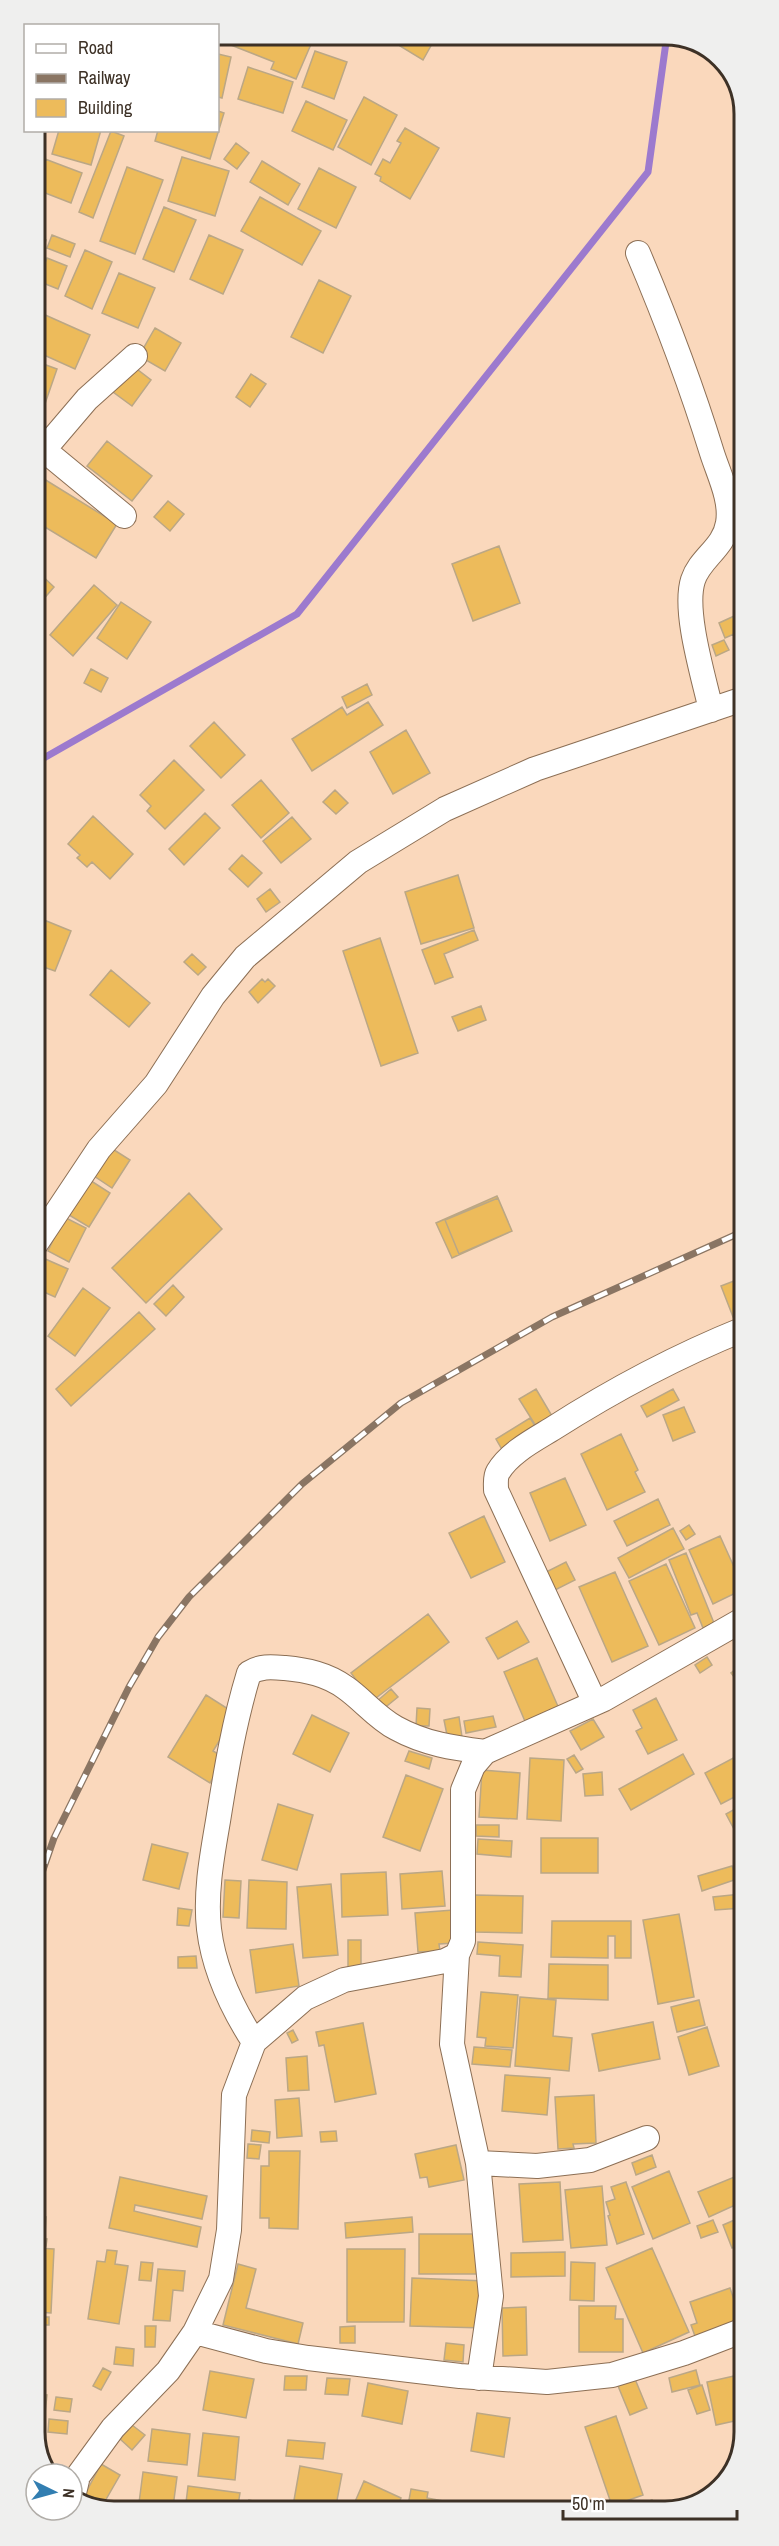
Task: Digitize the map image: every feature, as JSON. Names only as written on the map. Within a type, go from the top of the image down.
[{"type":"street","points":[[638,253],[688,377],[727,501],[728,524],[720,546],[697,571],[692,582],[690,599],[694,632],[711,710]]},
{"type":"street","points":[[45,448],[87,399],[135,356]]},
{"type":"street","points":[[45,459],[124,516]]},
{"type":"street","points":[[45,1230],[99,1149],[156,1084],[213,996],[245,957],[358,862],[445,809],[535,769],[734,702]]},
{"type":"street","points":[[595,1703],[496,1490],[499,1470],[514,1454],[596,1401],[700,1346],[734,1333]]},
{"type":"street","points":[[479,2378],[491,2296],[478,2163],[452,2044],[457,1955],[463,1941],[463,1790],[473,1766],[485,1752],[595,1703],[734,1625]]},
{"type":"street","points":[[254,2042],[222,1985],[209,1929],[210,1871],[228,1756],[249,1674],[257,1668],[276,1668],[320,1674],[345,1687],[387,1723],[416,1738],[447,1748],[485,1752]]},
{"type":"street","points":[[84,2468],[113,2428],[168,2371],[195,2332],[221,2279],[229,2230],[234,2095],[254,2042],[305,1998],[344,1980],[445,1961],[457,1955]]},
{"type":"street","points":[[478,2163],[537,2166],[590,2160],[646,2138]]},
{"type":"street","points":[[195,2332],[266,2351],[308,2358],[479,2378],[547,2382],[612,2375],[684,2353],[734,2334]]},
{"type":"building","points":[[231,45],[311,45],[296,79],[271,69],[274,62]]},
{"type":"building","points":[[401,45],[431,45],[423,60]]},
{"type":"building","points":[[315,51],[347,62],[334,99],[302,87]]},
{"type":"building","points":[[219,54],[231,57],[222,98],[219,97]]},
{"type":"building","points":[[248,67],[293,82],[283,113],[238,99]]},
{"type":"building","points":[[364,97],[397,115],[371,165],[338,147]]},
{"type":"building","points":[[306,101],[347,120],[333,150],[292,131]]},
{"type":"building","points":[[219,111],[224,113],[219,129]]},
{"type":"building","points":[[405,128],[439,148],[410,199],[380,181],[381,177],[375,174],[383,159],[390,163],[401,143],[397,141]]},
{"type":"building","points":[[58,132],[100,132],[91,165],[52,154]]},
{"type":"building","points":[[111,132],[124,136],[93,218],[79,212]]},
{"type":"building","points":[[157,132],[218,132],[210,159],[155,141]]},
{"type":"building","points":[[236,143],[249,153],[237,169],[224,159]]},
{"type":"building","points":[[182,157],[229,171],[215,216],[168,201]]},
{"type":"building","points":[[45,159],[82,173],[71,203],[45,193]]},
{"type":"building","points":[[262,161],[300,184],[288,205],[250,182]]},
{"type":"building","points":[[127,167],[163,180],[135,254],[100,241]]},
{"type":"building","points":[[319,168],[356,187],[336,228],[298,209]]},
{"type":"building","points":[[260,197],[321,231],[302,265],[241,231]]},
{"type":"building","points":[[164,207],[196,220],[174,272],[143,259]]},
{"type":"building","points":[[52,235],[75,244],[70,257],[47,248]]},
{"type":"building","points":[[209,235],[243,250],[223,294],[190,279]]},
{"type":"building","points":[[85,250],[112,262],[92,309],[65,296]]},
{"type":"building","points":[[47,258],[67,266],[58,289],[45,284]]},
{"type":"building","points":[[119,273],[155,288],[138,328],[102,313]]},
{"type":"building","points":[[319,280],[351,296],[323,353],[291,337]]},
{"type":"building","points":[[45,315],[90,335],[75,369],[45,356]]},
{"type":"building","points":[[155,328],[181,343],[165,371],[139,356]]},
{"type":"building","points":[[129,363],[151,380],[132,406],[109,389]]},
{"type":"building","points":[[45,365],[57,369],[45,404]]},
{"type":"building","points":[[251,374],[266,384],[250,407],[236,397]]},
{"type":"building","points":[[107,441],[152,476],[132,501],[87,466]]},
{"type":"building","points":[[45,480],[117,524],[96,558],[45,527]]},
{"type":"building","points":[[168,501],[184,514],[170,531],[154,517]]},
{"type":"building","points":[[499,546],[520,603],[473,621],[452,564]]},
{"type":"building","points":[[45,578],[54,587],[45,597]]},
{"type":"building","points":[[94,585],[117,605],[73,656],[50,635]]},
{"type":"building","points":[[121,602],[151,622],[127,659],[97,638]]},
{"type":"building","points":[[734,616],[734,634],[725,638],[719,623]]},
{"type":"building","points":[[724,640],[729,650],[716,656],[712,645]]},
{"type":"building","points":[[91,669],[108,678],[101,692],[84,683]]},
{"type":"building","points":[[367,684],[372,695],[347,708],[342,697]]},
{"type":"building","points":[[368,702],[383,725],[312,771],[292,739],[342,707],[347,715]]},
{"type":"building","points":[[214,722],[245,755],[221,778],[190,746]]},
{"type":"building","points":[[406,730],[430,773],[393,794],[370,752]]},
{"type":"building","points":[[174,760],[204,790],[165,829],[147,811],[151,806],[140,795]]},
{"type":"building","points":[[261,780],[289,813],[261,838],[232,805]]},
{"type":"building","points":[[335,790],[348,803],[336,814],[323,802]]},
{"type":"building","points":[[205,813],[220,828],[184,865],[169,849]]},
{"type":"building","points":[[93,816],[133,854],[110,879],[92,862],[87,867],[77,858],[80,855],[68,844]]},
{"type":"building","points":[[292,817],[311,839],[281,863],[263,841]]},
{"type":"building","points":[[242,855],[262,873],[248,887],[229,869]]},
{"type":"building","points":[[458,875],[474,928],[421,944],[405,892]]},
{"type":"building","points":[[270,889],[280,902],[266,912],[257,899]]},
{"type":"building","points":[[45,920],[71,931],[55,971],[45,968]]},
{"type":"building","points":[[474,930],[478,940],[444,954],[453,977],[435,984],[422,950]]},
{"type":"building","points":[[380,938],[418,1053],[381,1066],[343,951]]},
{"type":"building","points":[[192,954],[206,967],[198,975],[184,962]]},
{"type":"building","points":[[111,970],[150,1003],[129,1027],[90,995]]},
{"type":"building","points":[[262,979],[265,982],[268,979],[275,986],[258,1003],[249,992]]},
{"type":"building","points":[[481,1006],[486,1020],[458,1031],[452,1017]]},
{"type":"building","points":[[111,1148],[130,1160],[112,1188],[94,1176]]},
{"type":"building","points":[[85,1177],[110,1193],[89,1227],[64,1212]]},
{"type":"building","points":[[189,1193],[222,1229],[146,1303],[112,1268]]},
{"type":"building","points":[[497,1196],[512,1231],[452,1258],[436,1223]]},
{"type":"building","points":[[498,1198],[512,1231],[459,1254],[445,1220]]},
{"type":"building","points":[[64,1217],[86,1228],[69,1262],[48,1251]]},
{"type":"building","points":[[45,1259],[68,1269],[55,1297],[45,1292]]},
{"type":"building","points":[[734,1281],[734,1319],[721,1286]]},
{"type":"building","points":[[173,1285],[184,1297],[166,1316],[154,1304]]},
{"type":"building","points":[[83,1288],[110,1308],[75,1356],[48,1336]]},
{"type":"building","points":[[139,1312],[155,1329],[71,1406],[56,1389]]},
{"type":"building","points":[[536,1389],[555,1421],[539,1431],[519,1399]]},
{"type":"building","points":[[673,1389],[679,1400],[647,1417],[641,1406]]},
{"type":"building","points":[[684,1407],[695,1432],[673,1441],[663,1415]]},
{"type":"building","points":[[530,1418],[539,1432],[504,1453],[496,1439]]},
{"type":"building","points":[[621,1434],[638,1470],[635,1472],[645,1492],[607,1510],[581,1454]]},
{"type":"building","points":[[565,1478],[586,1525],[550,1541],[530,1493]]},
{"type":"building","points":[[658,1499],[670,1525],[627,1546],[614,1521]]},
{"type":"building","points":[[484,1516],[505,1562],[471,1578],[449,1533]]},
{"type":"building","points":[[689,1525],[695,1534],[686,1540],[680,1531]]},
{"type":"building","points":[[673,1528],[684,1549],[629,1578],[618,1558]]},
{"type":"building","points":[[720,1536],[734,1567],[734,1594],[713,1604],[689,1550]]},
{"type":"building","points":[[686,1553],[714,1623],[703,1628],[697,1613],[691,1615],[669,1560]]},
{"type":"building","points":[[566,1562],[575,1580],[555,1590],[546,1572]]},
{"type":"building","points":[[666,1564],[695,1628],[659,1645],[629,1581]]},
{"type":"building","points":[[615,1572],[648,1646],[612,1662],[579,1587]]},
{"type":"building","points":[[428,1614],[449,1642],[372,1701],[351,1673]]},
{"type":"building","points":[[517,1621],[529,1642],[498,1659],[486,1638]]},
{"type":"building","points":[[707,1657],[712,1665],[700,1673],[695,1665]]},
{"type":"building","points":[[537,1658],[560,1711],[527,1726],[504,1672]]},
{"type":"building","points":[[391,1689],[398,1697],[382,1710],[376,1702]]},
{"type":"building","points":[[206,1695],[236,1714],[213,1751],[225,1758],[210,1783],[168,1757]]},
{"type":"building","points":[[656,1698],[677,1740],[648,1754],[636,1731],[642,1728],[633,1710]]},
{"type":"building","points":[[417,1708],[430,1709],[429,1726],[416,1726]]},
{"type":"building","points":[[312,1715],[349,1733],[330,1772],[293,1754]]},
{"type":"building","points":[[493,1716],[496,1727],[466,1733],[464,1721]]},
{"type":"building","points":[[459,1717],[462,1737],[448,1740],[444,1720]]},
{"type":"building","points":[[593,1719],[604,1737],[581,1750],[570,1731]]},
{"type":"building","points":[[409,1751],[432,1758],[429,1769],[405,1761]]},
{"type":"building","points":[[683,1754],[694,1774],[631,1810],[619,1789]]},
{"type":"building","points":[[574,1755],[583,1769],[576,1773],[567,1759]]},
{"type":"building","points":[[530,1758],[564,1760],[561,1821],[527,1819]]},
{"type":"building","points":[[734,1758],[734,1797],[721,1804],[705,1773]]},
{"type":"building","points":[[482,1770],[520,1773],[517,1819],[479,1817]]},
{"type":"building","points":[[602,1772],[603,1795],[585,1796],[583,1774]]},
{"type":"building","points":[[406,1775],[443,1789],[420,1851],[383,1837]]},
{"type":"building","points":[[278,1804],[313,1815],[297,1870],[262,1860]]},
{"type":"building","points":[[734,1810],[734,1829],[726,1814]]},
{"type":"building","points":[[476,1825],[499,1825],[499,1837],[476,1836]]},
{"type":"building","points":[[541,1838],[598,1838],[598,1873],[541,1873]]},
{"type":"building","points":[[478,1839],[512,1841],[511,1857],[477,1854]]},
{"type":"building","points":[[152,1844],[188,1853],[179,1889],[143,1880]]},
{"type":"building","points":[[732,1866],[734,1871],[734,1880],[702,1891],[698,1876]]},
{"type":"building","points":[[442,1871],[445,1906],[402,1909],[400,1874]]},
{"type":"building","points":[[386,1872],[388,1915],[342,1917],[341,1874]]},
{"type":"building","points":[[225,1880],[241,1881],[239,1918],[223,1917]]},
{"type":"building","points":[[249,1880],[287,1882],[286,1929],[247,1928]]},
{"type":"building","points":[[331,1884],[338,1955],[303,1958],[297,1887]]},
{"type":"building","points":[[475,1895],[523,1896],[522,1933],[475,1932]]},
{"type":"building","points":[[734,1895],[734,1909],[715,1910],[713,1897]]},
{"type":"building","points":[[178,1908],[192,1910],[189,1926],[177,1925]]},
{"type":"building","points":[[453,1910],[455,1943],[439,1944],[440,1951],[418,1952],[415,1913]]},
{"type":"building","points":[[679,1914],[694,1997],[658,2004],[643,1920]]},
{"type":"building","points":[[552,1921],[631,1921],[631,1958],[615,1958],[615,1936],[608,1936],[608,1958],[551,1957]]},
{"type":"building","points":[[348,1940],[361,1940],[361,1967],[348,1967]]},
{"type":"building","points":[[478,1942],[523,1945],[521,1977],[499,1976],[500,1956],[477,1954]]},
{"type":"building","points":[[293,1944],[299,1986],[256,1993],[250,1950]]},
{"type":"building","points":[[196,1956],[197,1968],[178,1968],[178,1957]]},
{"type":"building","points":[[549,1964],[608,1965],[608,2000],[548,1998]]},
{"type":"building","points":[[481,1992],[518,1995],[513,2048],[485,2046],[486,2038],[477,2037]]},
{"type":"building","points":[[520,1997],[556,2000],[553,2036],[572,2038],[569,2071],[515,2066]]},
{"type":"building","points":[[699,2000],[705,2025],[677,2032],[671,2007]]},
{"type":"building","points":[[653,2022],[660,2059],[599,2071],[592,2034]]},
{"type":"building","points":[[363,2023],[376,2094],[335,2102],[324,2045],[319,2046],[316,2032]]},
{"type":"building","points":[[707,2027],[719,2066],[689,2075],[678,2037]]},
{"type":"building","points":[[293,2030],[298,2040],[292,2043],[287,2033]]},
{"type":"building","points":[[474,2047],[512,2050],[510,2067],[472,2064]]},
{"type":"building","points":[[307,2056],[309,2090],[288,2091],[286,2058]]},
{"type":"building","points":[[505,2075],[550,2078],[547,2115],[502,2111]]},
{"type":"building","points":[[594,2095],[596,2143],[573,2144],[574,2148],[558,2149],[555,2097]]},
{"type":"building","points":[[299,2098],[302,2136],[277,2138],[275,2100]]},
{"type":"building","points":[[252,2130],[270,2132],[269,2143],[251,2141]]},
{"type":"building","points":[[336,2131],[337,2141],[321,2142],[320,2132]]},
{"type":"building","points":[[248,2144],[261,2145],[259,2159],[247,2158]]},
{"type":"building","points":[[456,2145],[464,2180],[429,2187],[427,2177],[420,2178],[415,2154]]},
{"type":"building","points":[[269,2151],[300,2151],[298,2229],[269,2228],[269,2218],[260,2218],[261,2166],[269,2166]]},
{"type":"building","points":[[652,2155],[656,2167],[636,2175],[632,2163]]},
{"type":"building","points":[[669,2171],[690,2223],[653,2239],[632,2187]]},
{"type":"building","points":[[120,2177],[207,2196],[202,2219],[135,2205],[134,2211],[201,2227],[197,2247],[109,2228]]},
{"type":"building","points":[[734,2177],[734,2206],[709,2217],[698,2192]]},
{"type":"building","points":[[560,2182],[563,2240],[523,2242],[519,2184]]},
{"type":"building","points":[[626,2182],[644,2234],[617,2244],[606,2202],[615,2199],[611,2187]]},
{"type":"building","points":[[602,2186],[607,2245],[571,2248],[565,2190]]},
{"type":"building","points":[[412,2217],[413,2232],[346,2238],[345,2223]]},
{"type":"building","points":[[713,2220],[718,2232],[701,2238],[697,2226]]},
{"type":"building","points":[[734,2220],[734,2247],[732,2248],[723,2225]]},
{"type":"building","points":[[419,2234],[480,2234],[480,2274],[419,2274]]},
{"type":"building","points":[[45,2248],[54,2249],[51,2313],[45,2313]]},
{"type":"building","points":[[652,2248],[689,2332],[643,2353],[606,2268]]},
{"type":"building","points":[[347,2249],[405,2249],[404,2322],[347,2322]]},
{"type":"building","points":[[107,2250],[117,2251],[115,2264],[128,2266],[119,2324],[88,2319],[97,2261],[105,2262]]},
{"type":"building","points":[[565,2252],[565,2276],[511,2277],[511,2253]]},
{"type":"building","points":[[141,2262],[153,2263],[151,2281],[139,2280]]},
{"type":"building","points":[[571,2262],[595,2263],[594,2301],[570,2300]]},
{"type":"building","points":[[238,2264],[256,2269],[246,2308],[303,2323],[298,2344],[223,2325]]},
{"type":"building","points":[[158,2269],[185,2271],[183,2291],[173,2290],[170,2321],[153,2320]]},
{"type":"building","points":[[412,2278],[486,2281],[484,2328],[410,2326]]},
{"type":"building","points":[[730,2288],[734,2300],[734,2326],[696,2339],[691,2325],[697,2323],[690,2302]]},
{"type":"building","points":[[579,2306],[616,2306],[615,2319],[623,2319],[623,2352],[579,2352]]},
{"type":"building","points":[[526,2307],[527,2355],[503,2356],[502,2308]]},
{"type":"building","points":[[45,2317],[49,2317],[49,2325],[45,2325]]},
{"type":"building","points":[[145,2326],[156,2326],[155,2347],[145,2347]]},
{"type":"building","points":[[355,2326],[355,2343],[340,2343],[340,2327]]},
{"type":"building","points":[[446,2343],[464,2345],[463,2362],[444,2360]]},
{"type":"building","points":[[116,2347],[134,2349],[133,2366],[114,2364]]},
{"type":"building","points":[[103,2368],[111,2372],[101,2390],[93,2386]]},
{"type":"building","points":[[696,2370],[700,2385],[672,2392],[669,2378]]},
{"type":"building","points":[[210,2371],[254,2379],[246,2418],[203,2410]]},
{"type":"building","points":[[285,2376],[307,2376],[306,2390],[284,2390]]},
{"type":"building","points":[[734,2376],[734,2421],[716,2425],[707,2382]]},
{"type":"building","points":[[327,2378],[350,2379],[348,2395],[325,2394]]},
{"type":"building","points":[[635,2379],[647,2408],[630,2415],[618,2386]]},
{"type":"building","points":[[368,2383],[408,2391],[402,2424],[362,2416]]},
{"type":"building","points":[[702,2385],[710,2410],[697,2414],[688,2390]]},
{"type":"building","points":[[56,2397],[72,2399],[70,2412],[54,2410]]},
{"type":"building","points":[[477,2413],[510,2418],[504,2457],[471,2451]]},
{"type":"building","points":[[616,2416],[643,2495],[626,2501],[610,2501],[585,2427]]},
{"type":"building","points":[[49,2419],[68,2421],[67,2434],[48,2432]]},
{"type":"building","points":[[132,2425],[145,2435],[132,2450],[120,2439]]},
{"type":"building","points":[[152,2429],[190,2434],[187,2465],[148,2461]]},
{"type":"building","points":[[203,2433],[239,2437],[235,2480],[198,2476]]},
{"type":"building","points":[[288,2440],[325,2443],[323,2459],[286,2456]]},
{"type":"building","points":[[101,2464],[120,2475],[105,2500],[85,2494]]},
{"type":"building","points":[[300,2466],[342,2474],[337,2501],[294,2501]]},
{"type":"building","points":[[143,2472],[177,2477],[174,2501],[139,2501]]},
{"type":"building","points":[[364,2481],[401,2498],[400,2501],[355,2501]]},
{"type":"building","points":[[188,2486],[240,2493],[239,2501],[186,2501]]},
{"type":"building","points":[[411,2489],[428,2492],[427,2498],[444,2501],[409,2501]]},
{"type":"waterway","points":[[45,757],[297,614],[648,172],[666,45]]},
{"type":"railway","points":[[45,1864],[54,1838],[129,1687],[158,1637],[189,1597],[302,1484],[401,1403],[552,1317],[734,1235]]}]
